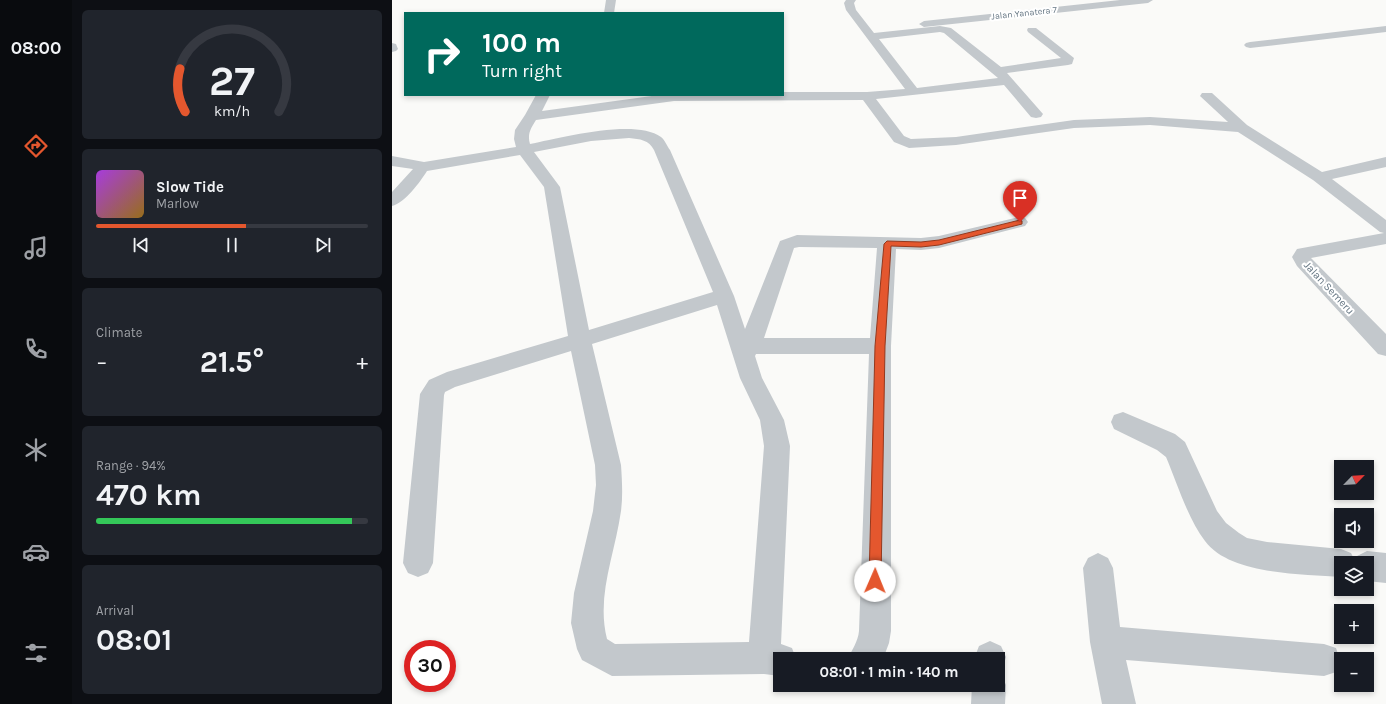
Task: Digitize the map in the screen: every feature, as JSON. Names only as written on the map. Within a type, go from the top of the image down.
[{"type":"street","points":[[609,12],[611,0]]},
{"type":"street","points":[[851,0],[849,3],[851,10],[869,34]]},
{"type":"street","name":"Jalan Yanatera 7","points":[[924,24],[1148,0]]},
{"type":"street","points":[[914,92],[871,37],[944,29],[998,72],[1036,114]]},
{"type":"street","points":[[1250,45],[1386,29]]},
{"type":"street","points":[[998,72],[1068,61],[1068,58],[1032,30]]},
{"type":"street","points":[[532,116],[674,98],[867,96],[1007,81]]},
{"type":"street","points":[[392,161],[415,164],[422,167],[524,150],[599,136],[618,134],[640,134],[656,140],[662,150],[747,351],[751,378],[772,420],[777,446],[772,659],[612,660],[594,649],[587,623],[589,593],[607,510],[609,485],[608,466],[580,340],[552,187],[524,150],[521,139],[522,130],[532,116],[542,96]]},
{"type":"street","points":[[867,96],[899,139],[910,144],[956,141],[1051,127],[1098,129],[1150,121],[1242,128]]},
{"type":"street","points":[[1207,96],[1242,128],[1319,177],[1386,228]]},
{"type":"street","points":[[1319,177],[1386,162]]},
{"type":"street","points":[[392,201],[413,180],[422,167]]},
{"type":"street","points":[[747,351],[786,245],[798,241],[921,244],[939,242],[1020,222]]},
{"type":"street","name":"Jalan Semeru","points":[[1386,238],[1304,253],[1301,257],[1304,262],[1386,348]]},
{"type":"street","points":[[870,652],[872,650],[875,633],[874,612],[880,346],[887,244]]},
{"type":"street","points":[[418,563],[432,394],[437,386],[724,296]]},
{"type":"street","points":[[747,351],[880,346]]},
{"type":"street","points":[[1124,422],[1166,442],[1176,450],[1207,520],[1216,533],[1229,543],[1242,551],[1267,556],[1334,563]]},
{"type":"street","points":[[1374,567],[1386,568]]},
{"type":"street","points":[[1098,568],[1106,642],[1119,704]]},
{"type":"street","points":[[1106,642],[1324,660]]},
{"type":"street","points":[[988,704],[989,692]]},
{"type":"route","points":[[875,581],[880,346],[887,244],[921,244],[939,242],[998,229],[1020,222]]}]
